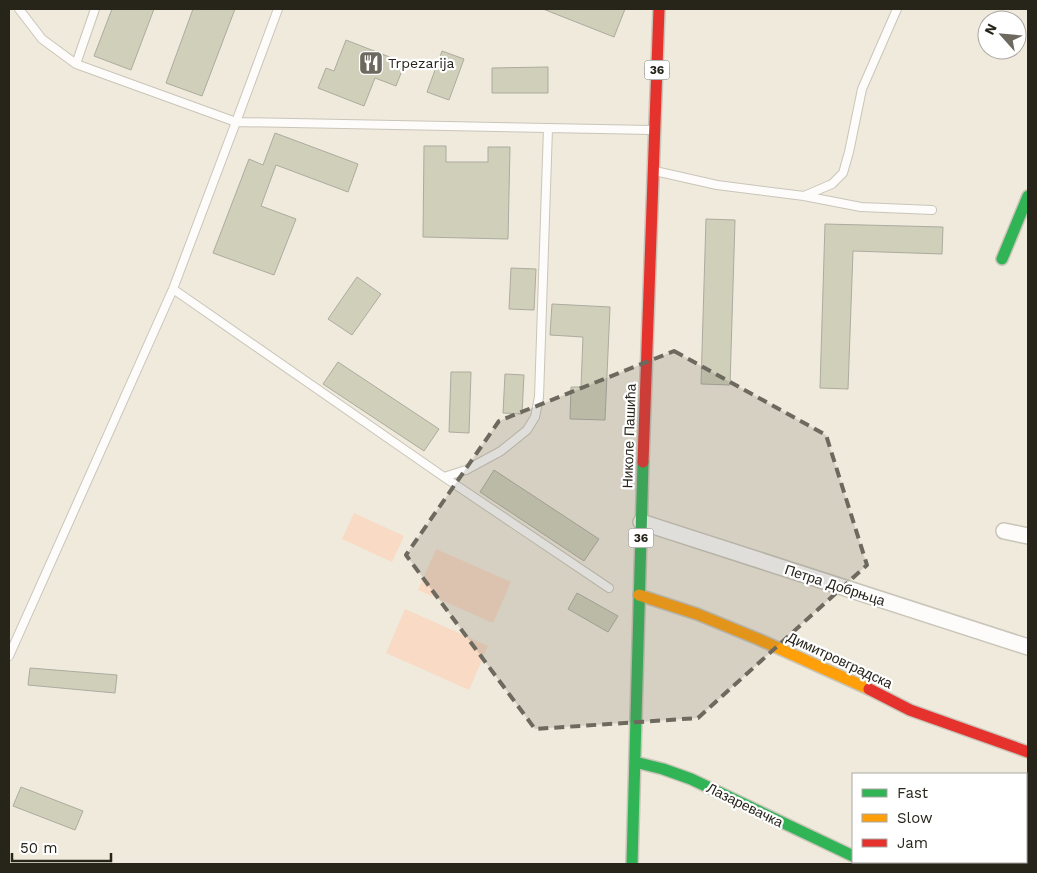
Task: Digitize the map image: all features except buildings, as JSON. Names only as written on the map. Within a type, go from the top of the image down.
[{"type":"main road","name":"Николе Пашића","points":[[632,864],[641,522],[659,9]]},
{"type":"main road","points":[[1002,259],[1028,196]]},
{"type":"main road","name":"Димитровградска","points":[[639,595],[697,614],[758,639],[873,691],[910,710],[1028,752]]},
{"type":"main road","name":"Лазаревачка","points":[[635,762],[691,779],[852,856]]},
{"type":"street","name":"Петра Добрњца","points":[[641,522],[1028,647]]},
{"type":"street","points":[[1004,531],[1028,536]]},
{"type":"lane","points":[[18,9],[42,39],[76,64],[236,122],[654,130]]},
{"type":"lane","points":[[76,64],[95,9]]},
{"type":"lane","points":[[9,656],[173,288],[278,9]]},
{"type":"lane","points":[[804,196],[832,184],[843,173],[862,89],[897,9]]},
{"type":"lane","points":[[444,477],[466,470],[501,451],[527,430],[535,417],[539,397],[548,128]]},
{"type":"lane","points":[[654,171],[717,186],[804,196],[860,207],[932,210]]},
{"type":"lane","points":[[173,288],[444,477],[609,588]]},
{"type":"highlighted area","points":[[674,351],[826,435],[867,565],[698,718],[535,729],[406,555],[499,421]]},
{"type":"shaded area","points":[[354,513],[404,536],[392,562],[342,539]]},
{"type":"shaded area","points":[[436,549],[511,582],[493,623],[418,590]]},
{"type":"shaded area","points":[[405,609],[488,646],[469,690],[386,653]]},
{"type":"traffic: fast","points":[[1002,259],[1028,196]]},
{"type":"traffic: fast","points":[[632,864],[643,462]]},
{"type":"traffic: fast","points":[[635,762],[691,779],[852,856]]},
{"type":"traffic: slow","points":[[639,595],[697,614],[869,689]]},
{"type":"traffic: jam","points":[[643,462],[659,9]]},
{"type":"traffic: jam","points":[[869,689],[910,710],[1028,752]]},
{"type":"place","name":"Trpezarija","points":[[371,63]]}]
